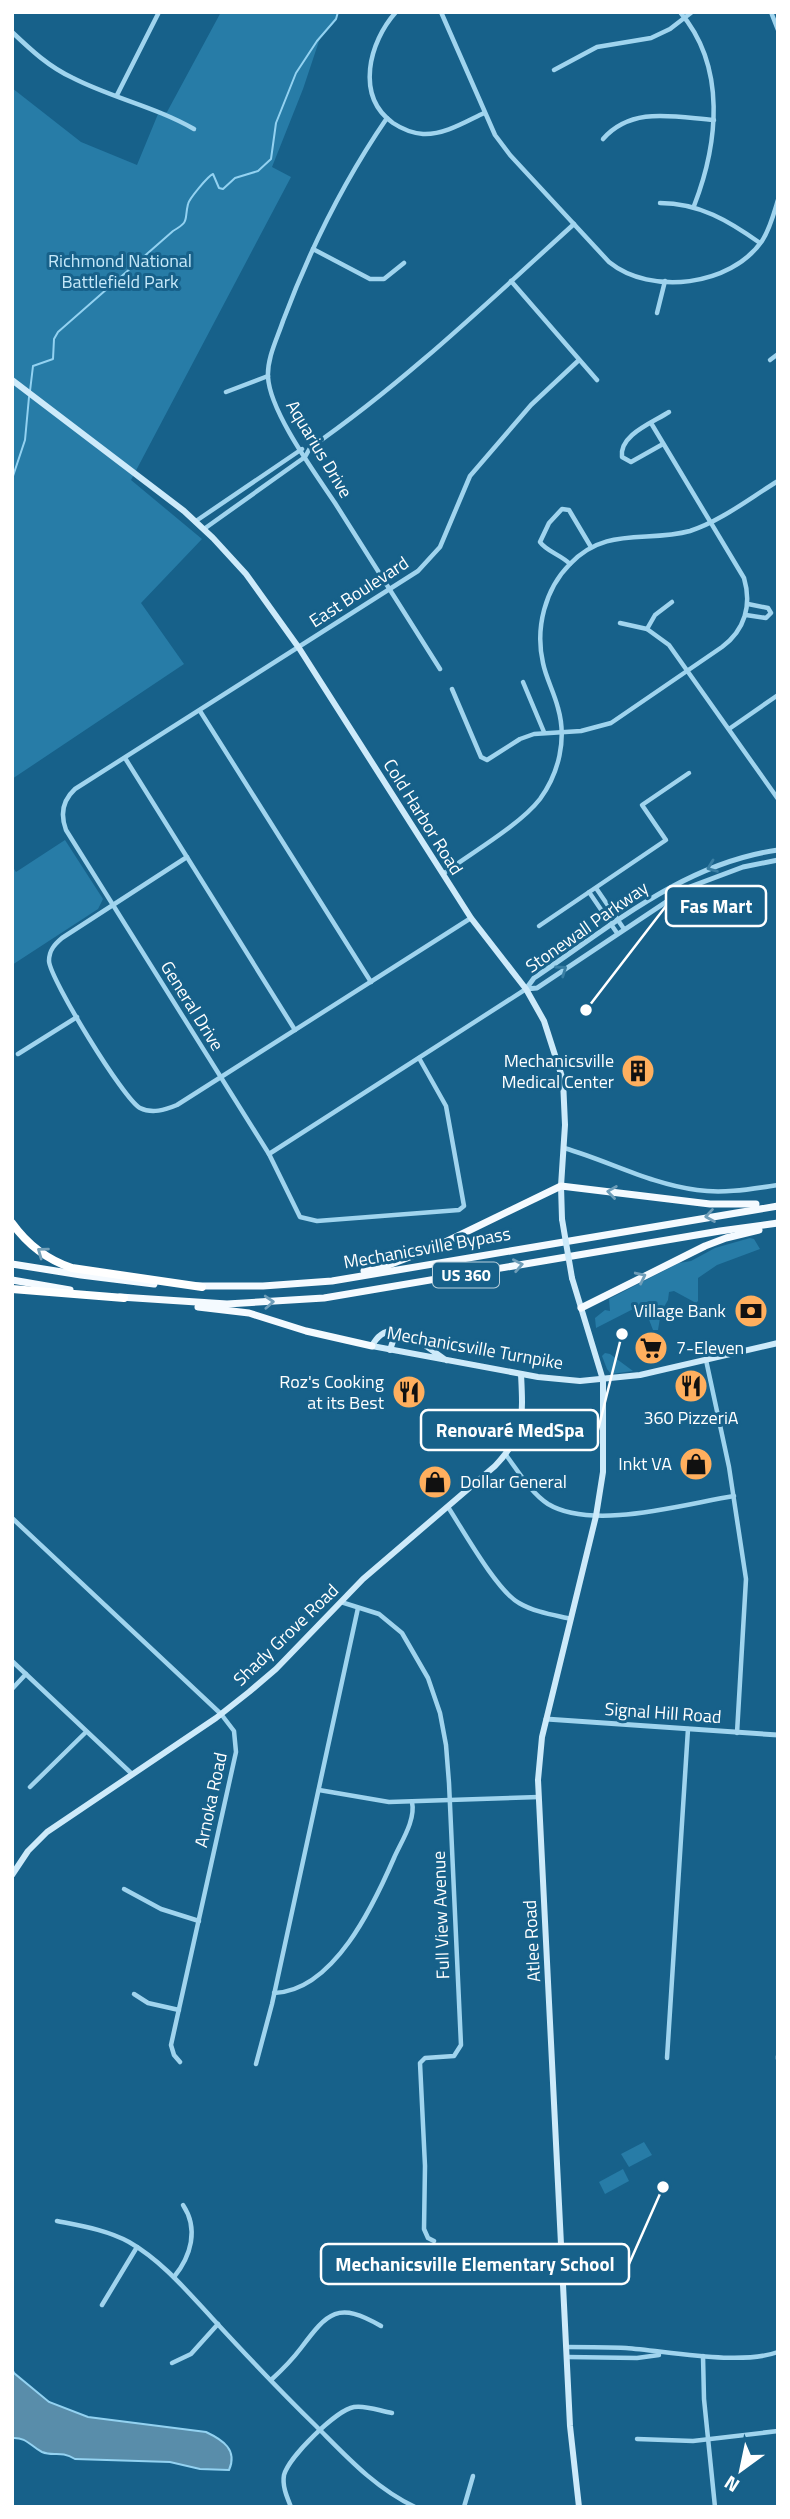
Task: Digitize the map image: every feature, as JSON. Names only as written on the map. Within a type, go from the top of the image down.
[{"type":"highway","points":[[284,1285],[386,1266],[433,1248],[561,1186],[710,1204],[778,1204]]},
{"type":"highway","name":"Mechanicsville Bypass","points":[[12,1264],[121,1280],[202,1287],[284,1285],[373,1275],[778,1204]]},
{"type":"highway","points":[[12,1223],[36,1248],[64,1265],[89,1272],[202,1287]]},
{"type":"highway","points":[[581,1308],[713,1242],[778,1225]]},
{"type":"highway","name":"Mechanicsville Bypass","points":[[152,1300],[237,1304],[324,1298],[653,1242],[778,1225]]},
{"type":"highway","name":"US 360","points":[[12,1280],[152,1300]]},
{"type":"highway","points":[[12,1289],[124,1297]]},
{"type":"highway","points":[[152,1300],[249,1313],[372,1346]]},
{"type":"main road","name":"Cold Harbor Road","points":[[12,380],[134,471],[195,521],[246,574],[299,648],[471,918],[526,989],[544,1021],[560,1069],[565,1100],[562,1219],[572,1279],[603,1380]]},
{"type":"main road","points":[[372,1346],[378,1336],[389,1330],[406,1334],[446,1360]]},
{"type":"main road","points":[[390,1350],[394,1338],[406,1334]]},
{"type":"main road","name":"Mechanicsville Turnpike","points":[[372,1346],[521,1374],[559,1379],[603,1380],[640,1376],[778,1343]]},
{"type":"main road","name":"Shady Grove Road","points":[[12,1875],[28,1851],[47,1832],[221,1714],[276,1669],[392,1553],[506,1455],[517,1438],[522,1421],[521,1374]]},
{"type":"main road","name":"Atlee Road","points":[[579,2507],[566,2357],[539,1754],[596,1516],[603,1472],[603,1380]]},
{"type":"street","points":[[117,95],[159,12]]},
{"type":"street","points":[[396,12],[377,39],[370,72],[374,101],[387,118],[406,130],[424,134],[441,132],[484,113]]},
{"type":"street","points":[[441,12],[484,113],[502,145],[615,267],[631,275],[665,281],[690,281],[714,275],[744,259],[760,243],[778,200]]},
{"type":"street","points":[[680,12],[701,43],[714,98],[714,120],[706,171],[694,206]]},
{"type":"street","points":[[554,70],[597,47],[651,38],[692,12]]},
{"type":"street","points":[[771,12],[778,30]]},
{"type":"street","points":[[12,32],[42,59],[63,73],[157,110],[194,129]]},
{"type":"street","points":[[603,139],[617,125],[640,116],[714,120]]},
{"type":"street","points":[[226,392],[268,376],[270,358],[313,249],[357,162],[387,118]]},
{"type":"street","points":[[660,202],[694,206],[730,222],[760,243]]},
{"type":"street","points":[[204,529],[305,457],[310,448],[401,380],[573,224]]},
{"type":"street","points":[[313,249],[370,279],[384,279],[404,263]]},
{"type":"street","points":[[511,281],[597,380]]},
{"type":"street","points":[[657,313],[665,281]]},
{"type":"street","points":[[770,360],[778,354]]},
{"type":"street","name":"East Boulevard","points":[[88,781],[418,571],[434,555],[445,537],[470,476],[531,405],[579,360]]},
{"type":"street","name":"Aquarius Drive","points":[[268,376],[274,402],[300,449],[440,669]]},
{"type":"street","points":[[663,444],[631,462],[624,461],[622,457],[621,448],[626,441],[669,412]]},
{"type":"street","points":[[452,689],[484,760],[490,760],[520,739],[544,732],[581,732],[611,723],[729,642],[742,626],[748,604],[744,578],[651,423]]},
{"type":"street","points":[[195,521],[300,449],[310,448]]},
{"type":"street","points":[[442,874],[521,818],[539,800],[556,768],[562,733],[559,709],[543,663],[540,636],[543,614],[551,591],[570,564],[591,547],[624,537],[679,533],[711,522],[778,481]]},
{"type":"street","points":[[570,564],[540,542],[549,523],[562,509],[569,510],[591,547]]},
{"type":"street","points":[[646,629],[655,615],[672,602]]},
{"type":"street","points":[[746,615],[766,618],[771,612],[768,608],[748,604]]},
{"type":"street","points":[[620,624],[646,629],[669,645],[778,800]]},
{"type":"street","points":[[523,682],[544,732]]},
{"type":"street","points":[[729,729],[778,695]]},
{"type":"street","points":[[200,711],[372,982]]},
{"type":"street","points":[[125,758],[295,1030]]},
{"type":"street","points":[[540,926],[666,840],[642,805],[689,773]]},
{"type":"street","name":"General Drive","points":[[88,781],[75,789],[67,799],[63,811],[64,824],[269,1154],[300,1217],[317,1221],[339,1220],[462,1209],[465,1203],[446,1106],[419,1058]]},
{"type":"street","name":"Stonewall Parkway","points":[[526,989],[534,978],[662,892],[696,873],[735,859],[778,850]]},
{"type":"street","points":[[187,857],[112,904],[54,945],[49,959],[55,981],[120,1086],[141,1108],[153,1111],[169,1108],[471,918]]},
{"type":"street","name":"Stonewall Parkway","points":[[526,989],[537,988],[669,898],[706,879],[743,867],[778,860]]},
{"type":"street","points":[[596,888],[624,929]]},
{"type":"street","points":[[589,892],[617,933]]},
{"type":"street","points":[[269,1154],[526,989]]},
{"type":"street","points":[[18,1054],[77,1017]]},
{"type":"street","points":[[564,1148],[681,1188],[718,1192],[778,1185]]},
{"type":"street","points":[[706,1360],[743,1554],[746,1597],[737,1733]]},
{"type":"street","points":[[506,1455],[546,1502],[563,1510],[596,1516],[616,1516],[734,1496]]},
{"type":"street","points":[[448,1507],[500,1585],[514,1600],[530,1608],[571,1619]]},
{"type":"street","name":"Arnoka Road","points":[[12,1518],[221,1714],[234,1731],[236,1752],[172,2045],[174,2055],[180,2062]]},
{"type":"street","name":"Full View Avenue","points":[[341,1602],[379,1614],[395,1625],[408,1639],[428,1678],[444,1730],[450,1801],[461,2045],[454,2056],[424,2059],[421,2063],[425,2166],[424,2229],[428,2238],[434,2241]]},
{"type":"street","points":[[257,2064],[358,1608]]},
{"type":"street","points":[[12,1661],[132,1774]]},
{"type":"street","points":[[12,1689],[26,1674]]},
{"type":"street","name":"Signal Hill Road","points":[[546,1719],[778,1735]]},
{"type":"street","points":[[667,2059],[688,1729]]},
{"type":"street","points":[[30,1787],[86,1732]]},
{"type":"street","points":[[319,1790],[377,1802],[539,1797]]},
{"type":"street","points":[[274,1993],[293,1991],[310,1980],[330,1964],[355,1936],[404,1836],[413,1811],[412,1802]]},
{"type":"street","points":[[124,1889],[161,1909],[199,1921]]},
{"type":"street","points":[[134,1994],[148,2003],[179,2010]]},
{"type":"street","points":[[174,2277],[187,2255],[192,2232],[190,2218],[183,2205]]},
{"type":"street","points":[[57,2221],[103,2231],[137,2247],[174,2277],[362,2473],[386,2492],[415,2507]]},
{"type":"street","points":[[102,2305],[137,2247]]},
{"type":"street","points":[[271,2381],[289,2364],[317,2326],[329,2316],[338,2313],[360,2314],[381,2326]]},
{"type":"street","points":[[172,2363],[191,2354],[218,2324]]},
{"type":"street","points":[[566,2347],[625,2348],[703,2356],[751,2357],[778,2352]]},
{"type":"street","points":[[566,2357],[637,2358],[668,2354]]},
{"type":"street","points":[[703,2356],[704,2399],[715,2507]]},
{"type":"street","points":[[291,2507],[285,2490],[285,2473],[291,2461],[338,2414],[355,2406],[392,2413]]},
{"type":"street","points":[[637,2439],[708,2440],[778,2431]]},
{"type":"street","points":[[464,2507],[473,2476]]},
{"type":"green space","name":"Richmond National Battlefield Park","points":[[221,12],[338,12],[336,19],[320,38],[272,167],[291,177],[131,480],[202,539],[141,603],[184,664],[12,779],[12,88],[81,142],[137,165],[158,114],[167,112]]},
{"type":"green space","points":[[65,840],[103,899],[98,909],[12,965],[12,866],[16,872]]},
{"type":"green space","points":[[754,1239],[760,1249],[717,1265],[698,1278],[696,1303],[674,1291],[669,1292],[661,1312],[658,1330],[653,1330],[643,1304],[596,1328],[595,1318],[605,1310],[610,1311],[609,1299],[679,1263],[691,1261],[715,1248]]},
{"type":"green space","points":[[605,1353],[633,1371],[611,1374],[602,1356]]},
{"type":"green space","points":[[644,2142],[652,2155],[629,2167],[621,2154]]},
{"type":"green space","points":[[623,2169],[629,2181],[605,2194],[599,2182]]},
{"type":"shaded area","points":[[12,2369],[49,2402],[88,2417],[206,2432],[227,2446],[232,2457],[229,2470],[200,2469],[170,2462],[75,2459],[42,2452],[25,2440],[12,2438]]},
{"type":"waterway","points":[[30,391],[33,366],[53,359],[54,339],[58,332],[182,225],[189,201],[207,179],[213,174],[219,188],[223,189],[235,178],[258,171],[271,159],[276,123],[296,73],[317,41],[336,19],[338,12]]},
{"type":"waterway","points":[[12,479],[25,440],[29,397]]},
{"type":"place","name":"Fas Mart","points":[[586,1010]]},
{"type":"place","name":"Mechanicsville Medical Center","points":[[638,1071]]},
{"type":"place","name":"Village Bank","points":[[751,1311]]},
{"type":"place","name":"Renovaré MedSpa","points":[[622,1334]]},
{"type":"place","name":"7-Eleven","points":[[651,1348]]},
{"type":"place","name":"360 PizzeriA","points":[[691,1386]]},
{"type":"place","name":"Roz's Cooking at its Best","points":[[409,1392]]},
{"type":"place","name":"Inkt VA","points":[[696,1464]]},
{"type":"place","name":"Dollar General","points":[[435,1482]]},
{"type":"place","name":"Mechanicsville Elementary School","points":[[663,2187]]}]
